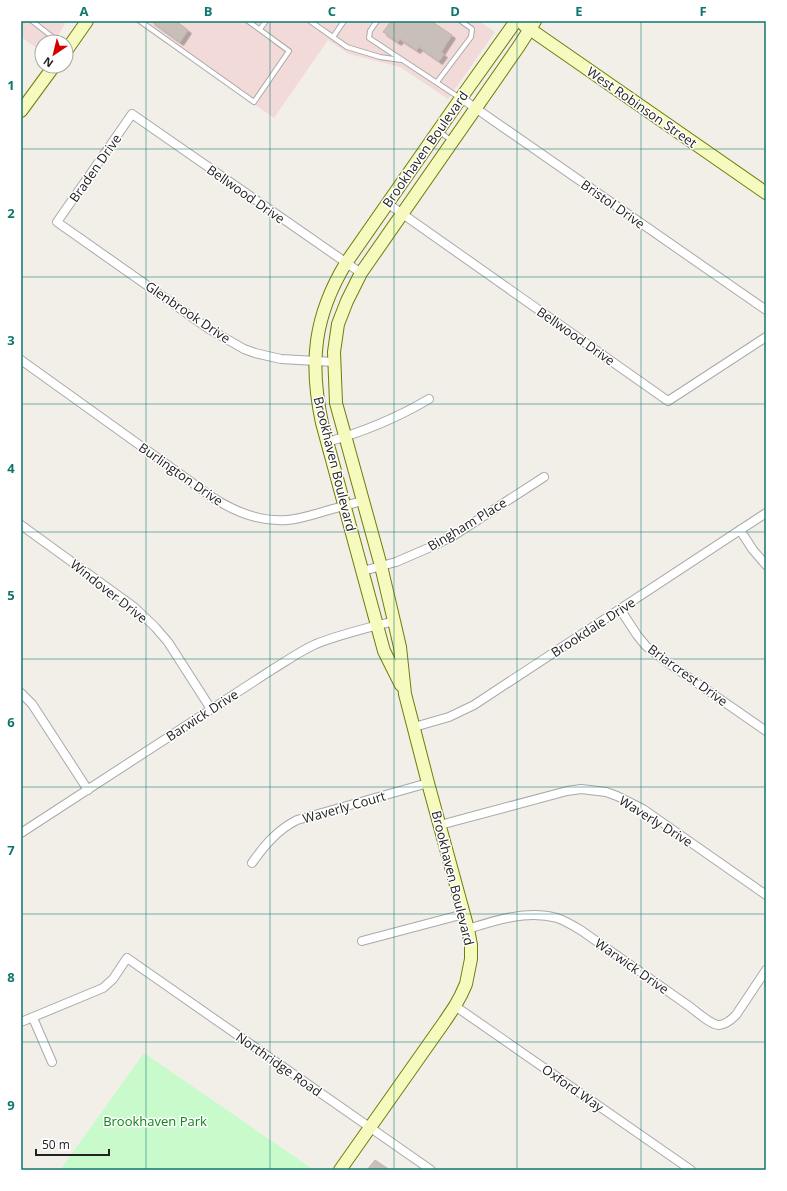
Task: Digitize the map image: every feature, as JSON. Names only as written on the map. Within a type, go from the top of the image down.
[{"type":"street","points":[[74,36],[87,21]]},
{"type":"street","name":"West Robinson Street","points":[[517,21],[532,25],[766,193]]},
{"type":"street","name":"Brookhaven Boulevard","points":[[405,694],[384,651],[344,506],[318,404],[315,361],[319,326],[333,286],[346,263],[461,98],[517,21]]},
{"type":"street","name":"Brookhaven Boulevard","points":[[340,1170],[455,1006],[464,989],[469,972],[471,945],[405,694],[400,647],[381,566],[336,403],[334,352],[338,324],[347,301],[361,273],[532,25]]},
{"type":"street","points":[[21,111],[48,74]]},
{"type":"street","name":"Bristol Drive","points":[[461,98],[766,310]]},
{"type":"street","name":"Braden Drive","points":[[57,222],[132,114]]},
{"type":"street","name":"Bellwood Drive","points":[[132,114],[361,273]]},
{"type":"street","name":"Bellwood Drive","points":[[387,204],[402,213],[668,402],[766,337]]},
{"type":"street","name":"Glenbrook Drive","points":[[57,222],[209,329],[238,346],[255,353],[288,360],[334,362]]},
{"type":"street","name":"Burlington Drive","points":[[21,360],[198,488],[230,508],[252,517],[275,521],[289,520],[362,501]]},
{"type":"street","points":[[327,442],[380,424],[409,410],[429,398]]},
{"type":"street","name":"Bingham Place","points":[[363,571],[414,555],[454,536],[544,477]]},
{"type":"street","name":"Brookdale Drive","points":[[414,728],[449,717],[474,705],[766,512]]},
{"type":"street","name":"Windover Drive","points":[[21,525],[122,598],[143,615],[168,642],[211,709]]},
{"type":"street","points":[[740,530],[766,565]]},
{"type":"street","name":"Briarcrest Drive","points":[[620,609],[646,646],[766,731]]},
{"type":"street","name":"Barwick Drive","points":[[21,833],[211,709],[305,650],[325,641],[394,621]]},
{"type":"street","points":[[21,693],[32,704],[42,718],[88,790]]},
{"type":"street","name":"Waverly Court","points":[[252,864],[263,847],[282,829],[297,820],[428,783]]},
{"type":"street","name":"Waverly Drive","points":[[440,825],[567,791],[581,790],[606,792],[618,796],[643,809],[766,895]]},
{"type":"street","points":[[362,941],[464,914]]},
{"type":"street","name":"Warwick Drive","points":[[468,929],[484,923],[517,916],[538,915],[556,918],[567,922],[702,1016],[716,1024],[721,1025],[736,1015],[766,970]]},
{"type":"street","name":"Northridge Road","points":[[34,1018],[103,988],[113,979],[127,958],[431,1170]]},
{"type":"street","name":"Oxford Way","points":[[455,1006],[691,1170]]},
{"type":"street","points":[[21,1022],[34,1018],[52,1062]]},
{"type":"lane","points":[[32,21],[38,23],[50,34]]},
{"type":"lane","points":[[140,21],[254,102],[289,51],[248,21]]},
{"type":"lane","points":[[260,29],[266,21]]},
{"type":"lane","points":[[310,21],[347,47],[380,57],[404,60]]},
{"type":"lane","points":[[333,37],[344,21]]},
{"type":"lane","points":[[377,21],[370,31],[369,38],[461,98]]},
{"type":"lane","points":[[437,82],[471,37],[472,29],[460,21]]},
{"type":"lane","points":[[438,131],[452,141]]},
{"type":"shaded area","points":[[21,21],[66,21],[59,34],[34,34],[34,46],[21,37]]},
{"type":"shaded area","points":[[133,21],[479,21],[495,32],[448,99],[400,67],[349,54],[328,40],[274,118]]},
{"type":"green space","name":"Brookhaven Park","points":[[144,1053],[314,1170],[60,1170]]},
{"type":"building","points":[[151,21],[176,21],[188,30],[180,42]]},
{"type":"building","points":[[391,21],[431,21],[452,35],[441,52],[444,54],[439,61],[419,47],[417,50],[400,39],[398,42],[383,32]]},
{"type":"building","points":[[375,1160],[390,1170],[367,1170]]}]
